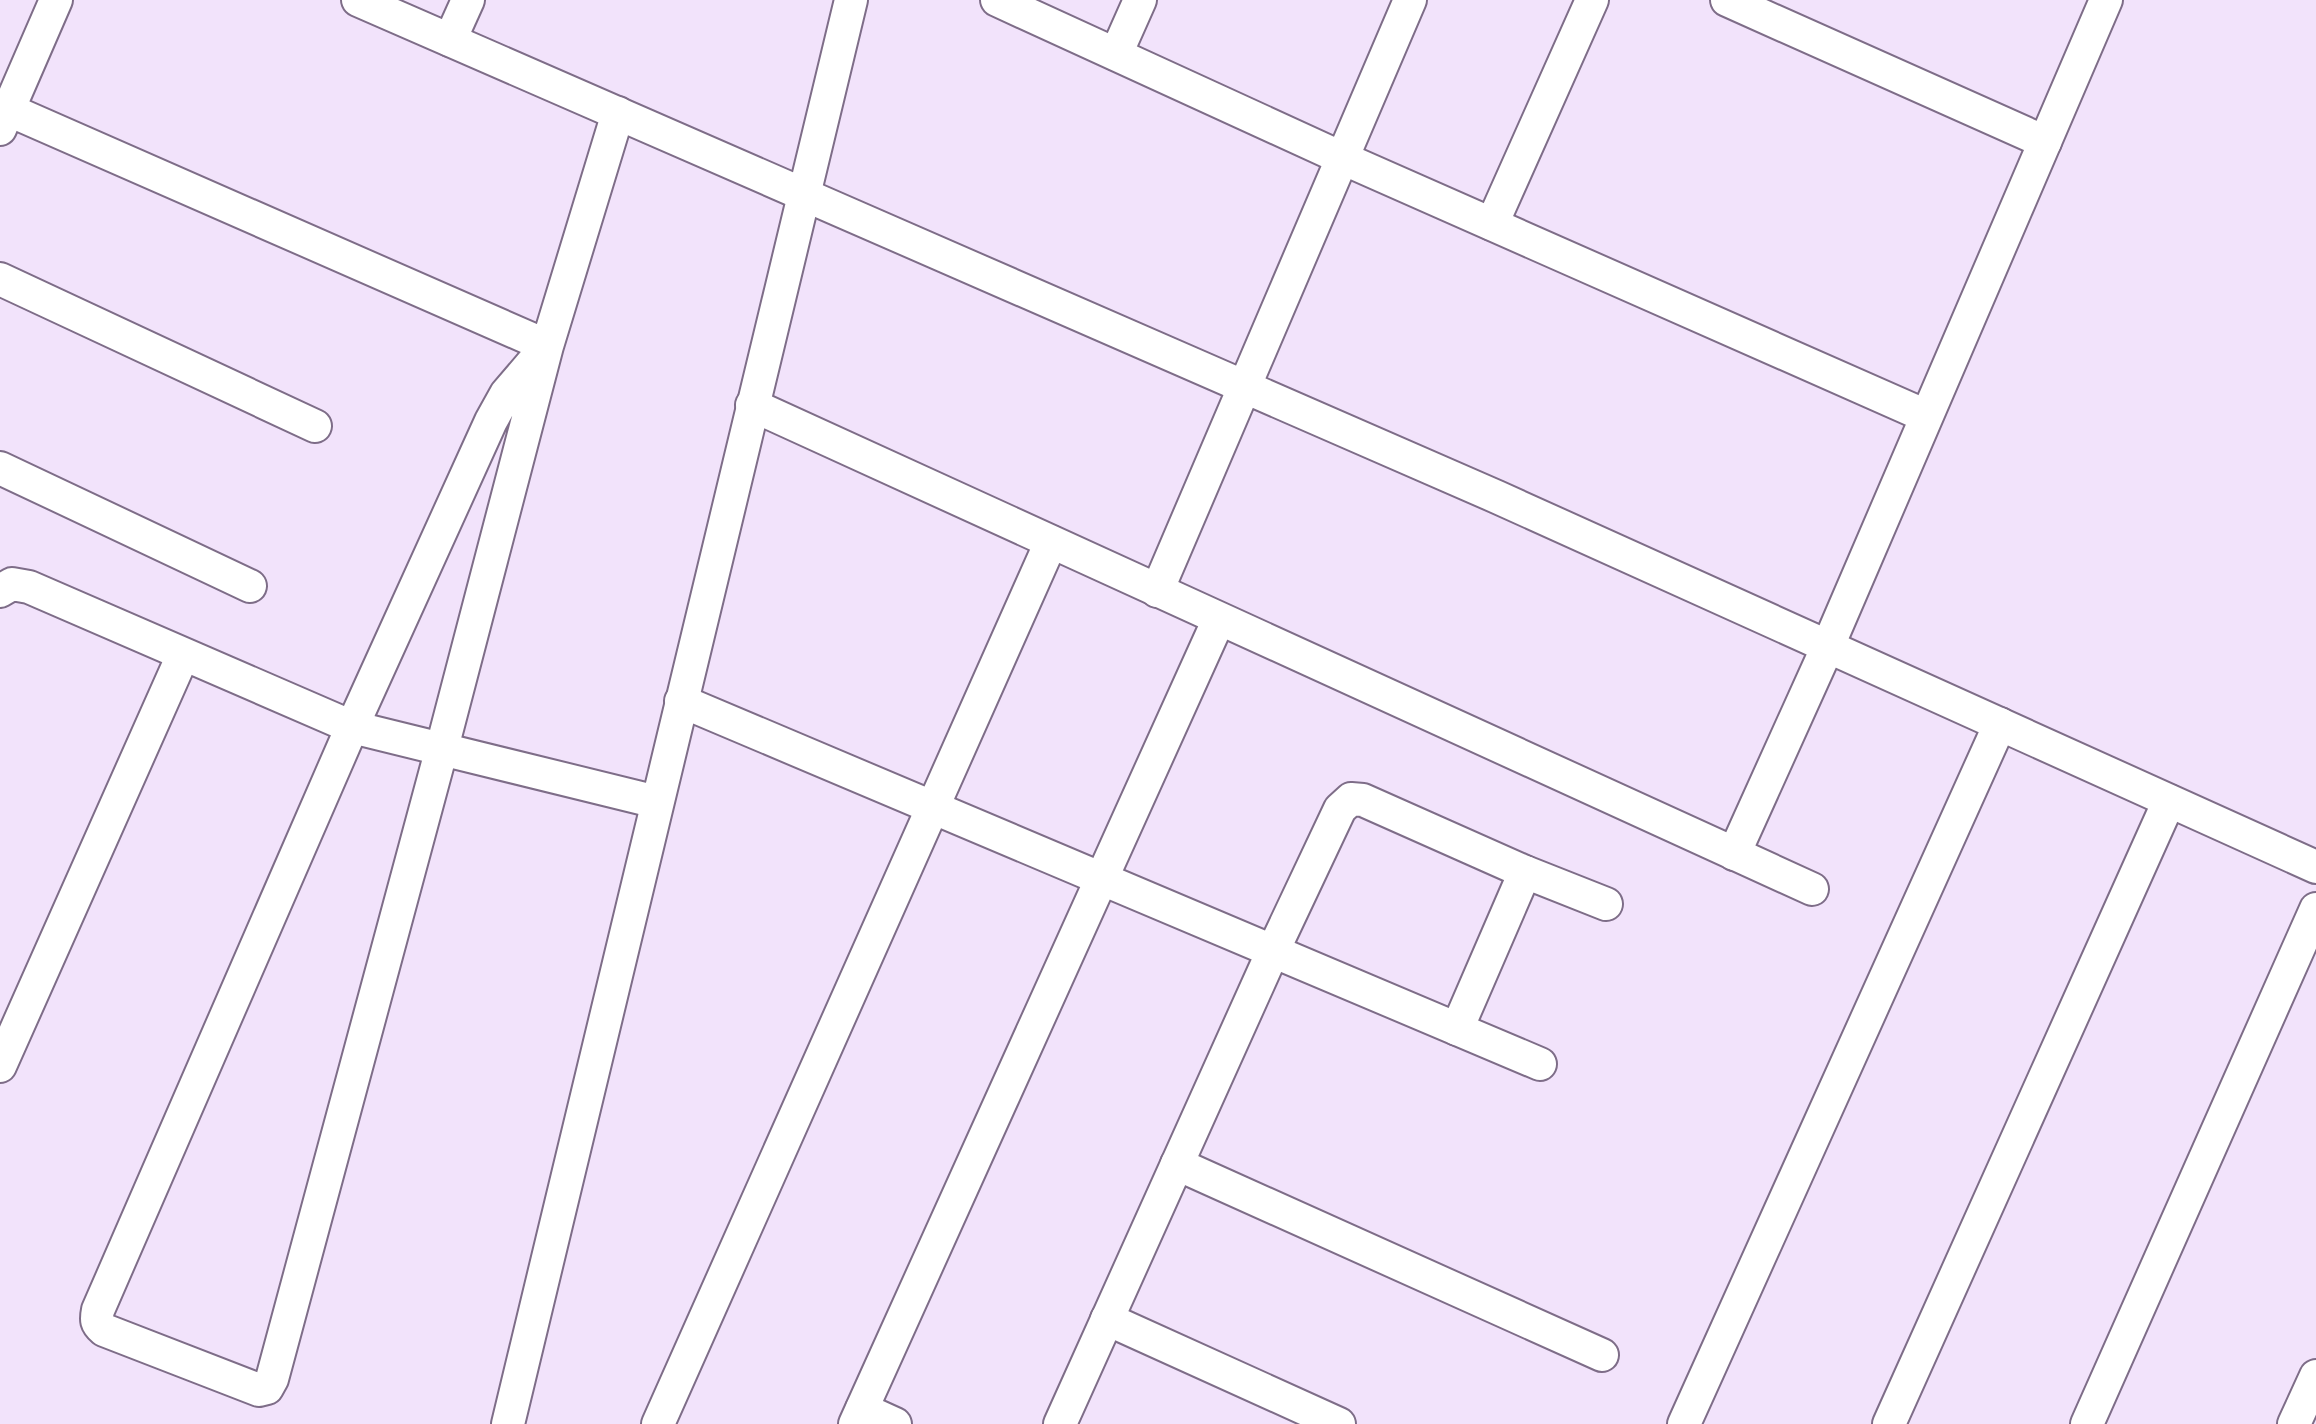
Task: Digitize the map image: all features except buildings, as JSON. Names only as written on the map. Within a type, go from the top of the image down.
[{"type":"street","points":[[56,0],[4,120],[547,346]]},
{"type":"street","points":[[358,0],[1497,497],[2316,867]]},
{"type":"street","points":[[450,40],[468,0]]},
{"type":"street","points":[[508,1424],[851,0]]},
{"type":"street","points":[[997,0],[1342,158],[1926,416]]},
{"type":"street","points":[[1116,54],[1140,0]]},
{"type":"street","points":[[1157,591],[1410,0]]},
{"type":"street","points":[[1492,224],[1592,0]]},
{"type":"street","points":[[1727,0],[2045,142]]},
{"type":"street","points":[[1734,854],[1828,646],[2106,0]]},
{"type":"street","points":[[547,346],[506,394],[491,421],[352,727],[96,1318],[97,1324],[104,1330],[259,1390],[267,1388],[272,1379],[547,346],[618,113]]},
{"type":"street","points":[[0,279],[315,426]]},
{"type":"street","points":[[752,405],[1812,889]]},
{"type":"street","points":[[0,468],[250,586]]},
{"type":"street","points":[[658,1424],[1051,542]]},
{"type":"street","points":[[0,591],[12,584],[29,587],[352,727],[657,802]]},
{"type":"street","points":[[895,1424],[858,1417],[1219,619]]},
{"type":"street","points":[[0,1064],[183,655]]},
{"type":"street","points":[[681,701],[1540,1064]]},
{"type":"street","points":[[1684,1424],[2000,724]]},
{"type":"street","points":[[1060,1424],[1340,809],[1351,799],[1363,800],[1525,872],[1606,904]]},
{"type":"street","points":[[1889,1424],[2169,801]]},
{"type":"street","points":[[1457,1029],[1525,872]]},
{"type":"street","points":[[2087,1424],[2316,909]]},
{"type":"street","points":[[1177,1164],[1602,1355]]},
{"type":"street","points":[[1107,1319],[1339,1424]]},
{"type":"street","points":[[2294,1424],[2316,1376]]}]
